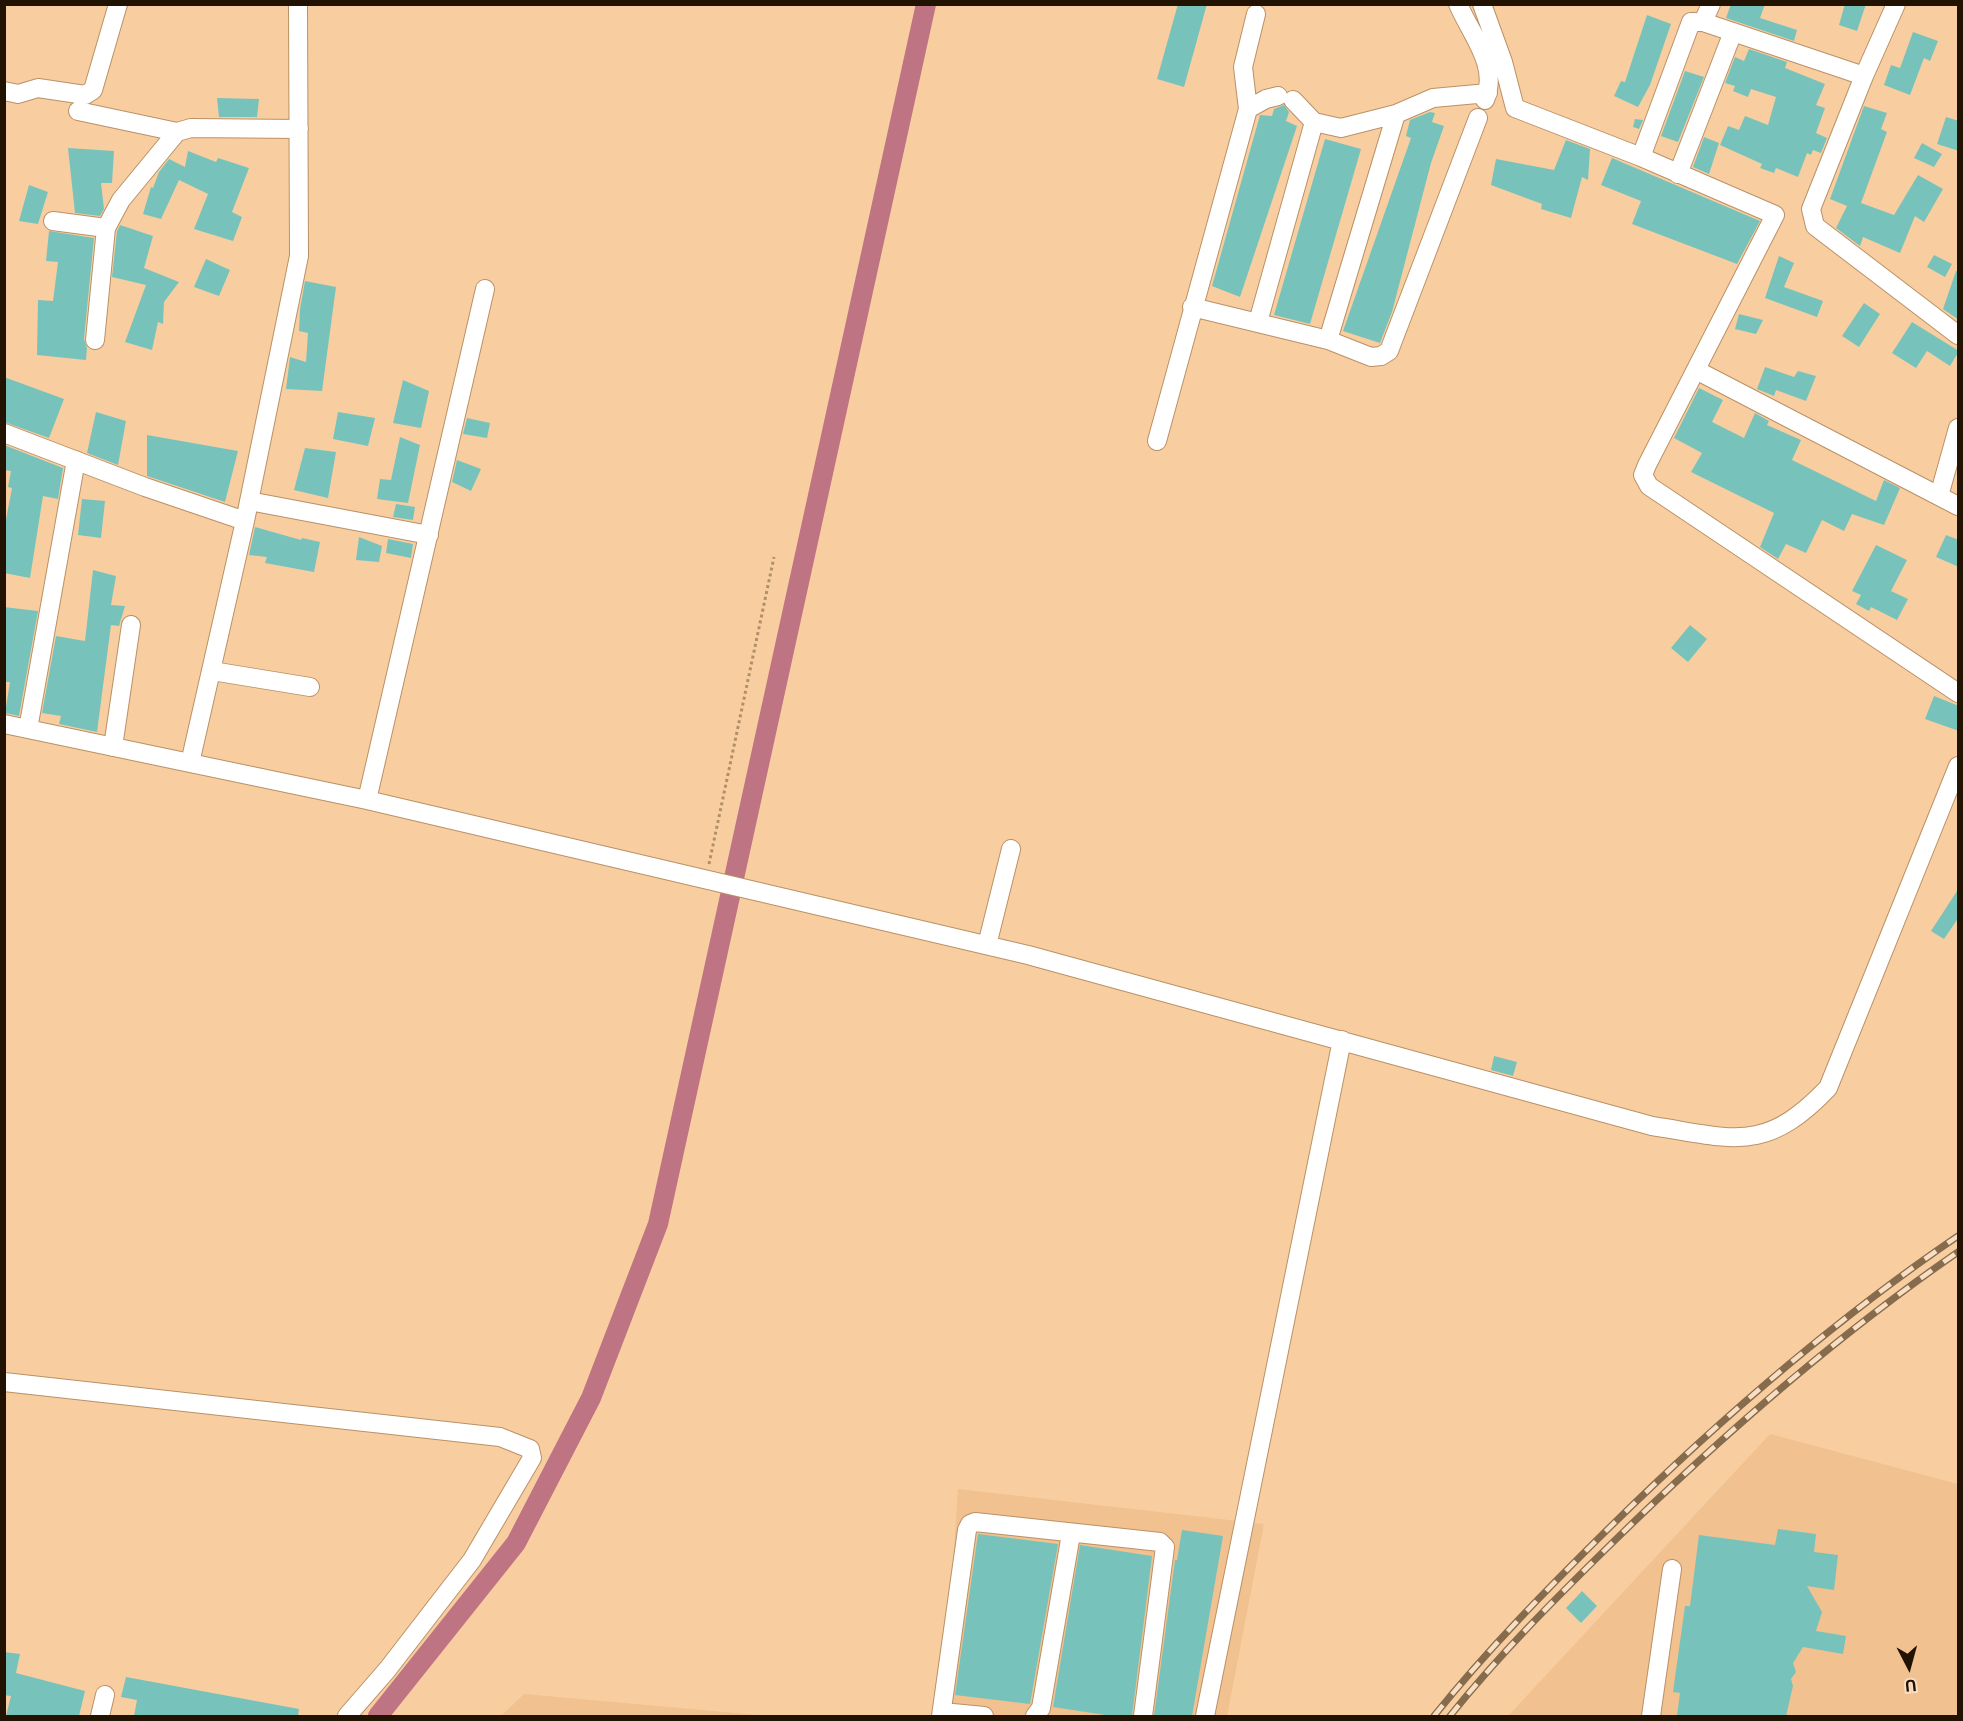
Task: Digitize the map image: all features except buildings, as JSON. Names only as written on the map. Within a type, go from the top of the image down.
[{"type":"street","points":[[4,92],[18,94],[38,88],[89,94],[93,90],[118,4]]},
{"type":"street","points":[[190,763],[245,521],[299,256],[298,4]]},
{"type":"street","points":[[1482,4],[1503,63],[1514,107],[1641,157],[1745,201],[1776,217],[1647,465],[1643,475],[1649,486],[1959,693]]},
{"type":"street","points":[[1702,22],[1711,4]]},
{"type":"street","points":[[1896,4],[1864,76],[1811,209],[1812,221],[1959,335]]},
{"type":"street","points":[[1248,109],[1266,99],[1285,98],[1297,102],[1306,116],[1314,122],[1341,128],[1396,114],[1433,98],[1487,97],[1488,72],[1482,47],[1460,10]]},
{"type":"street","points":[[1157,441],[1248,109],[1243,67],[1256,14]]},
{"type":"street","points":[[1641,157],[1688,24],[1693,21],[1702,22],[1864,76]]},
{"type":"street","points":[[1678,174],[1733,32]]},
{"type":"street","points":[[78,111],[177,132],[191,128],[299,129]]},
{"type":"street","points":[[1328,340],[1396,114]]},
{"type":"street","points":[[1192,307],[1328,340],[1371,357],[1381,356],[1389,351],[1478,118]]},
{"type":"street","points":[[1258,322],[1314,122]]},
{"type":"street","points":[[94,340],[106,228],[121,200],[177,132]]},
{"type":"street","points":[[53,221],[106,228]]},
{"type":"street","points":[[367,800],[485,289]]},
{"type":"street","points":[[1696,370],[1959,506]]},
{"type":"street","points":[[1939,496],[1959,428]]},
{"type":"street","points":[[4,433],[245,521]]},
{"type":"street","points":[[28,729],[76,460]]},
{"type":"street","points":[[249,501],[429,535]]},
{"type":"street","points":[[113,747],[131,625]]},
{"type":"street","points":[[212,670],[310,687]]},
{"type":"street","points":[[4,724],[367,800],[987,945],[1652,1126],[1714,1138],[1752,1138],[1788,1121],[1812,1104],[1828,1088],[1959,766]]},
{"type":"street","points":[[987,945],[1011,849]]},
{"type":"street","points":[[1205,1716],[1342,1040]]},
{"type":"street","points":[[4,1382],[500,1437],[530,1449],[532,1458],[472,1560],[387,1670],[347,1716]]},
{"type":"street","points":[[984,1716],[941,1714],[944,1679],[970,1524],[975,1522],[1161,1542],[1165,1547],[1143,1716]]},
{"type":"street","points":[[1035,1716],[1041,1708],[1071,1534]]},
{"type":"street","points":[[1651,1716],[1672,1569]]},
{"type":"street","points":[[100,1716],[105,1695]]},
{"type":"path","points":[[709,881],[774,556]]},
{"type":"shaded area","points":[[1770,1434],[1958,1484],[1958,1716],[1508,1716]]},
{"type":"shaded area","points":[[958,1489],[1264,1524],[1227,1716],[943,1716]]},
{"type":"shaded area","points":[[524,1694],[769,1716],[501,1716]]},
{"type":"waterway","points":[[378,1716],[516,1543],[591,1398],[658,1224],[926,4]]},
{"type":"railway","points":[[1434,1716],[1541,1596],[1692,1449],[1821,1337],[1958,1236]]},
{"type":"railway","points":[[1450,1716],[1546,1608],[1691,1468],[1821,1355],[1911,1285],[1958,1252]]}]
